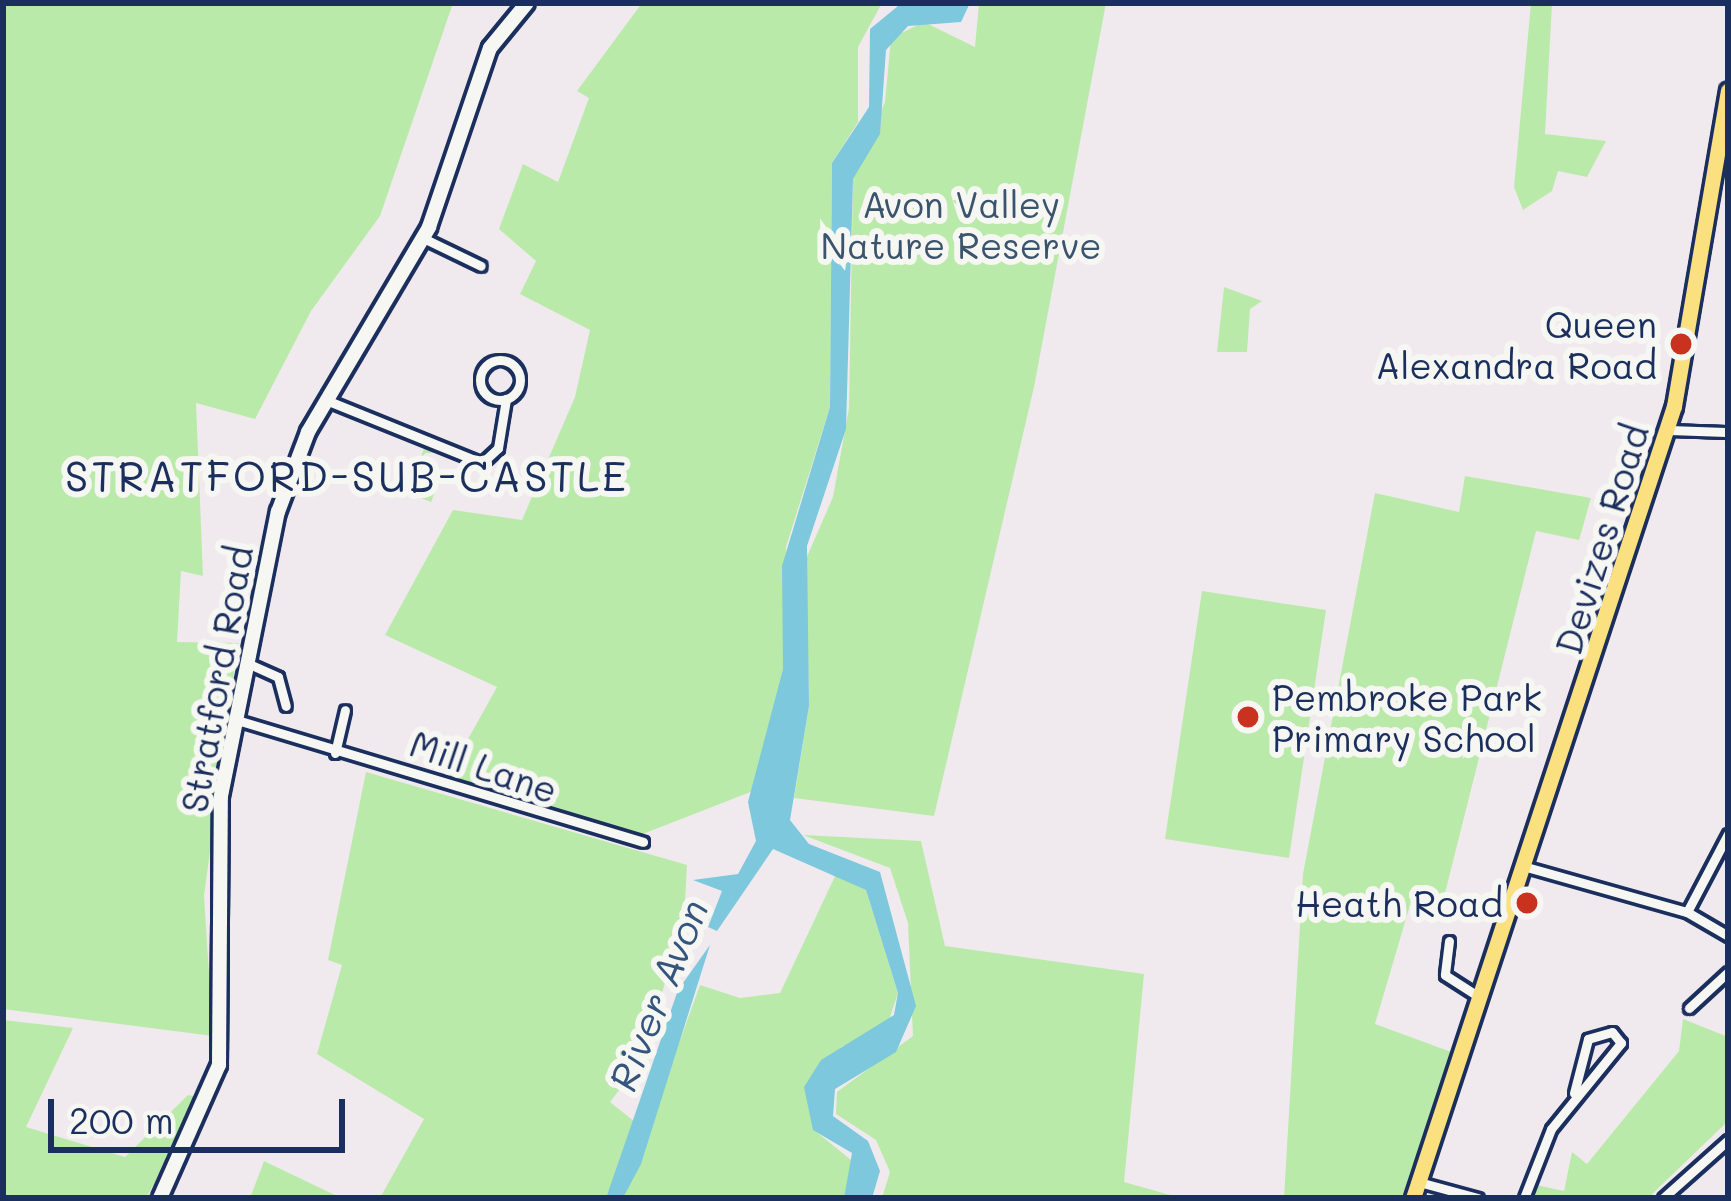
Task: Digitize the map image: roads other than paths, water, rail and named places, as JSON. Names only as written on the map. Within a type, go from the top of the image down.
[{"type":"main road","name":"Devizes Road","points":[[1416,1190],[1531,868],[1666,430],[1728,91]]},
{"type":"street","name":"Stratford Road","points":[[160,1198],[219,1065],[221,796],[237,720],[242,662],[278,512],[326,400],[423,238],[490,48],[527,3]]},
{"type":"street","points":[[423,238],[481,266]]},
{"type":"street","points":[[326,400],[482,463],[498,448],[506,399],[520,378],[498,359],[481,385],[506,399]]},
{"type":"street","points":[[1666,430],[1728,432]]},
{"type":"street","points":[[242,662],[278,677],[286,706]]},
{"type":"street","points":[[335,752],[344,710]]},
{"type":"street","name":"Mill Lane","points":[[237,720],[335,752],[423,769],[625,845],[643,842]]},
{"type":"street","points":[[1687,912],[1728,834]]},
{"type":"street","points":[[1531,868],[1687,912],[1728,936]]},
{"type":"street","points":[[1449,941],[1445,975],[1484,998]]},
{"type":"street","points":[[1689,1008],[1728,972]]},
{"type":"street","points":[[1524,1198],[1574,1093],[1588,1039],[1612,1032],[1621,1043],[1574,1093]]},
{"type":"street","points":[[1663,1198],[1728,1139]]},
{"type":"street","points":[[1416,1190],[1478,1198]]},
{"type":"water","points":[[970,3],[961,22],[908,26],[886,50],[880,134],[853,179],[846,429],[807,546],[809,706],[790,820],[809,844],[880,872],[916,1006],[896,1052],[835,1089],[833,1116],[868,1141],[880,1171],[872,1198],[844,1198],[852,1153],[813,1130],[804,1087],[821,1060],[894,1015],[898,993],[866,890],[773,849],[717,931],[708,927],[722,891],[693,880],[738,874],[756,841],[748,802],[783,669],[782,566],[830,407],[832,163],[869,107],[870,29],[898,6]]},
{"type":"water","points":[[710,945],[641,1164],[623,1198],[606,1198],[678,990]]},
{"type":"place","name":"Queen Alexandra Road","points":[[1681,344]]},
{"type":"place","name":"Pembroke Park Primary School","points":[[1248,717]]},
{"type":"place","name":"Heath Road","points":[[1527,903]]},
{"type":"district","name":"STRATFORD-SUB-CASTLE","points":[[347,476]]},
{"type":"park label","name":"Avon Valley Nature Reserve","points":[[961,224]]},
{"type":"water label","name":"River Avon","points":[[658,995]]}]
